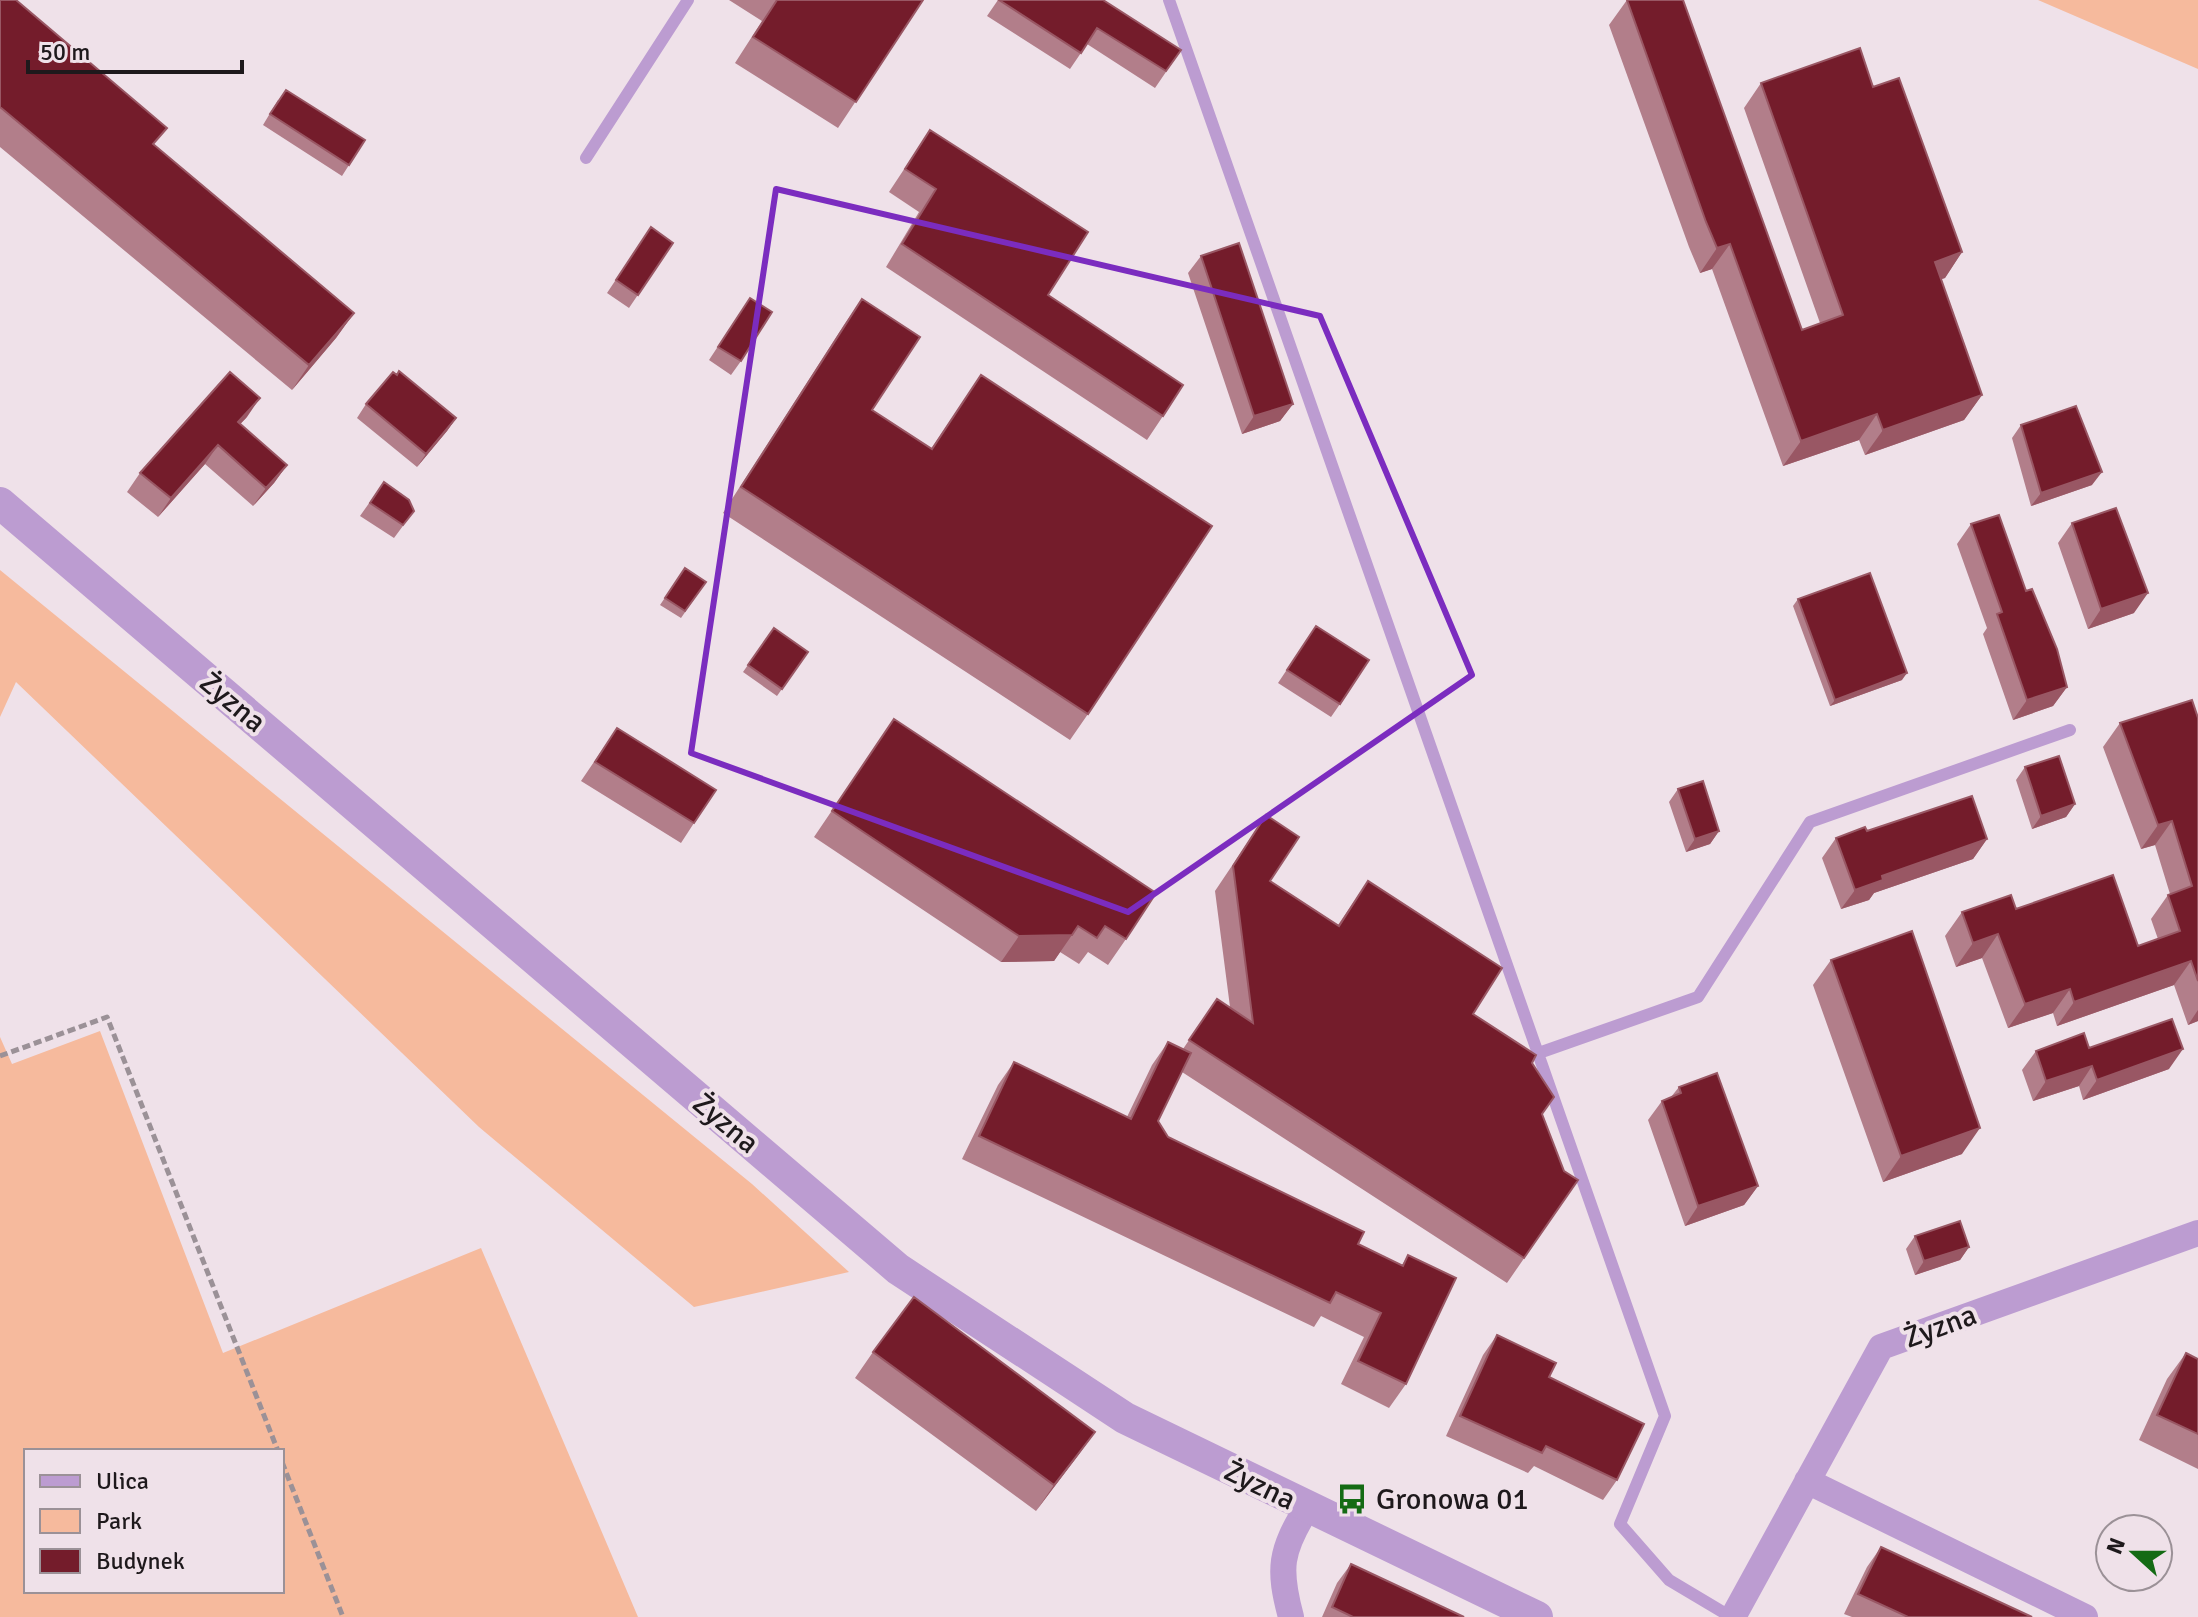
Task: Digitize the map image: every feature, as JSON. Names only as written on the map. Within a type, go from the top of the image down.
[{"type":"street","name":"Żyzna","points":[[0,503],[898,1269],[1125,1418],[1537,1617]]},
{"type":"street","name":"Żyzna","points":[[1732,1617],[1881,1347],[2198,1233]]},
{"type":"street","points":[[1807,1481],[2085,1617]]},
{"type":"street","points":[[1291,1617],[1281,1578],[1289,1535],[1307,1508]]},
{"type":"lane","points":[[586,158],[688,0]]},
{"type":"lane","points":[[1169,0],[1665,1416],[1620,1524],[1669,1580],[1732,1617]]},
{"type":"lane","points":[[1536,1054],[1698,997],[1810,822],[2070,730]]},
{"type":"path","points":[[0,1056],[107,1017],[277,1449]]},
{"type":"path","points":[[284,1467],[343,1617]]},
{"type":"highlighted area","points":[[776,189],[1320,316],[1472,675],[1128,912],[691,753]]},
{"type":"green space","points":[[2038,0],[2198,0],[2198,69]]},
{"type":"green space","points":[[0,570],[752,1184],[849,1272],[694,1307],[479,1127],[16,682],[0,717]]},
{"type":"green space","points":[[100,1031],[223,1353],[481,1248],[638,1617],[0,1617],[0,1037],[12,1064]]},
{"type":"building","points":[[0,0],[16,0],[167,128],[153,144],[354,313],[309,365],[0,107]]},
{"type":"building","points":[[777,0],[923,0],[856,102],[753,37]]},
{"type":"building","points":[[999,0],[1103,0],[1181,50],[1166,71],[1097,28],[1081,53]]},
{"type":"building","points":[[1627,0],[1683,0],[1802,330],[1843,315],[1761,83],[1860,48],[1873,87],[1899,78],[1962,252],[1935,262],[1982,395],[1883,430],[1877,414],[1801,441],[1730,244],[1717,248],[1706,222]]},
{"type":"building","points":[[286,90],[365,140],[349,165],[270,114]]},
{"type":"building","points":[[930,130],[1088,232],[1048,295],[1183,385],[1163,416],[902,244],[936,189],[905,169]]},
{"type":"building","points":[[651,227],[673,243],[638,295],[616,280]]},
{"type":"building","points":[[1239,243],[1293,404],[1254,416],[1201,256]]},
{"type":"building","points":[[750,298],[772,312],[741,361],[718,347]]},
{"type":"building","points":[[862,299],[920,337],[872,410],[932,449],[981,375],[1212,526],[1088,714],[741,487]]},
{"type":"building","points":[[399,371],[456,418],[426,454],[366,404],[393,372],[397,375]]},
{"type":"building","points":[[230,372],[260,398],[238,422],[287,465],[266,488],[218,445],[171,498],[140,473]]},
{"type":"building","points":[[2076,406],[2102,472],[2041,493],[2021,425]]},
{"type":"building","points":[[384,482],[409,500],[414,511],[403,525],[370,503]]},
{"type":"building","points":[[2116,508],[2148,593],[2101,609],[2072,523]]},
{"type":"building","points":[[1999,515],[2026,591],[2032,589],[2057,649],[2067,687],[2027,700],[1997,614],[2002,612],[1971,524]]},
{"type":"building","points":[[685,568],[706,582],[685,611],[665,598]]},
{"type":"building","points":[[1870,573],[1907,673],[1835,700],[1798,599]]},
{"type":"building","points":[[1316,626],[1369,660],[1340,704],[1287,670]]},
{"type":"building","points":[[774,628],[808,652],[782,689],[748,665]]},
{"type":"building","points":[[2192,700],[2198,718],[2198,981],[2191,961],[2074,1002],[2070,989],[2025,1004],[1998,934],[1973,943],[1962,912],[2011,895],[2016,909],[2113,875],[2138,946],[2180,931],[2168,895],[2192,886],[2172,821],[2158,825],[2120,723]]},
{"type":"building","points":[[894,719],[1156,893],[1126,939],[1105,926],[1097,938],[1078,926],[1072,935],[1019,936],[832,811]]},
{"type":"building","points":[[617,728],[716,790],[694,823],[595,762]]},
{"type":"building","points":[[2059,756],[2075,804],[2041,816],[2025,767]]},
{"type":"building","points":[[1703,781],[1719,831],[1695,839],[1678,789]]},
{"type":"building","points":[[1972,796],[1987,839],[1882,876],[1883,880],[1855,890],[1836,838],[1865,827],[1867,831]]},
{"type":"building","points":[[1266,815],[1299,837],[1270,881],[1339,926],[1368,881],[1502,968],[1473,1014],[1536,1055],[1532,1063],[1554,1097],[1542,1114],[1564,1171],[1578,1180],[1524,1258],[1189,1040],[1217,999],[1253,1023],[1233,866]]},
{"type":"building","points":[[1912,931],[1980,1128],[1901,1156],[1831,960]]},
{"type":"building","points":[[2172,1019],[2183,1049],[2097,1080],[2092,1066],[2046,1081],[2036,1051],[2084,1033],[2089,1048]]},
{"type":"building","points":[[1168,1042],[1191,1053],[1158,1121],[1168,1137],[1364,1232],[1358,1244],[1403,1266],[1408,1255],[1456,1278],[1406,1384],[1358,1361],[1381,1313],[1336,1292],[1330,1303],[979,1136],[1014,1062],[1131,1119]]},
{"type":"building","points":[[1717,1073],[1758,1186],[1698,1206],[1662,1101],[1681,1093],[1679,1087]]},
{"type":"building","points":[[1960,1221],[1969,1247],[1924,1261],[1915,1236]]},
{"type":"building","points":[[914,1297],[1095,1432],[1054,1485],[873,1352]]},
{"type":"building","points":[[1497,1335],[1556,1363],[1549,1377],[1644,1424],[1617,1480],[1546,1446],[1542,1453],[1460,1416]]},
{"type":"building","points":[[2186,1353],[2198,1359],[2198,1434],[2157,1415]]},
{"type":"building","points":[[1881,1547],[2032,1617],[1908,1617],[1858,1594]]},
{"type":"building","points":[[1351,1564],[1464,1617],[1353,1617],[1332,1607]]},
{"type":"place","name":"Gronowa 01","points":[[1352,1499]]}]
